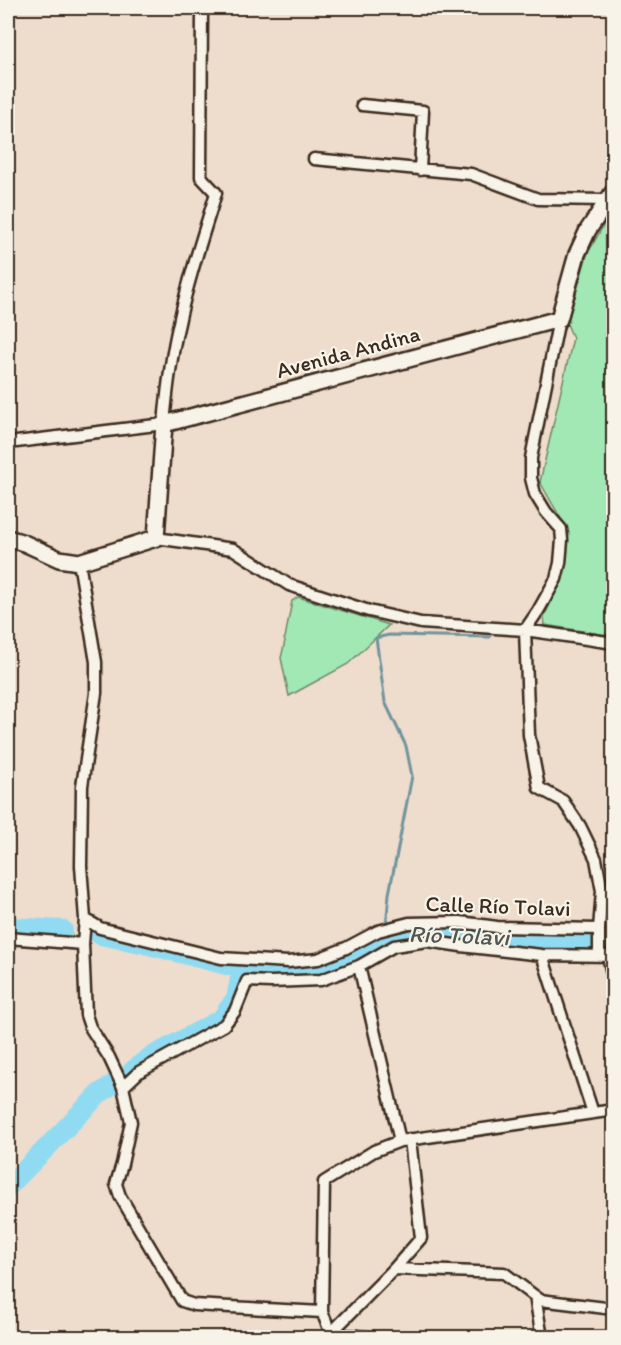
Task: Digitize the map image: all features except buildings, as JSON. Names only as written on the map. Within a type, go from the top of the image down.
[{"type":"street","points":[[156,538],[167,388],[178,324],[216,193],[201,177],[202,8]]},
{"type":"street","points":[[362,105],[423,111],[420,170]]},
{"type":"street","points":[[314,159],[471,174],[538,199],[610,196]]},
{"type":"street","points":[[610,196],[588,230],[577,254],[559,319],[531,458],[531,478],[535,494],[561,530],[562,540],[556,579],[525,630],[529,735],[538,788],[564,801],[580,826],[596,859],[602,891],[599,930],[614,982]]},
{"type":"street","name":"Avenida Andina","points":[[8,443],[164,424],[559,319]]},
{"type":"street","points":[[8,538],[59,559],[79,562],[156,538],[233,549],[289,585],[369,611],[421,623],[525,630],[614,643]]},
{"type":"street","points":[[79,562],[96,662],[96,693],[82,786],[81,866],[85,919],[83,944],[86,1015],[90,1027],[109,1057],[123,1087],[131,1122],[116,1184],[120,1196],[182,1301],[194,1305],[322,1312]]},
{"type":"street","name":"Calle Río Tolavi","points":[[85,919],[100,928],[221,958],[288,962],[318,959],[346,948],[378,931],[409,923],[460,922],[497,927],[599,930]]},
{"type":"street","points":[[8,938],[83,944]]},
{"type":"street","name":"Calle Río Tolavi","points":[[123,1087],[139,1072],[224,1024],[235,1011],[247,981],[321,980],[358,966],[394,946],[428,941],[542,955],[605,956]]},
{"type":"street","points":[[542,955],[593,1113]]},
{"type":"street","points":[[329,1335],[421,1238],[405,1140],[358,966]]},
{"type":"street","points":[[329,1335],[322,1312],[324,1182],[374,1151],[405,1140],[614,1110]]},
{"type":"street","points":[[394,1269],[504,1273],[540,1300],[614,1309]]},
{"type":"street","points":[[535,1296],[542,1338]]},
{"type":"street","points":[[329,1335],[374,1338]]},
{"type":"green space","points":[[613,208],[613,636],[545,625],[544,617],[564,575],[569,533],[540,482],[573,338],[567,324],[587,255]]},
{"type":"green space","points":[[298,597],[389,625],[348,664],[289,696],[281,658],[292,601]]},
{"type":"waterway","points":[[386,927],[389,894],[412,776],[406,746],[385,702],[376,638],[389,635],[490,637]]},
{"type":"waterway","name":"Río Tolavi","points":[[8,927],[63,930]]},
{"type":"waterway","name":"Río Tolavi","points":[[100,935],[242,969],[294,970],[320,965],[385,934],[418,930],[584,942],[614,942]]},
{"type":"waterway","points":[[132,1071],[147,1059],[221,1019],[236,998],[242,969]]},
{"type":"waterway","points":[[8,1187],[99,1094],[116,1082]]}]
